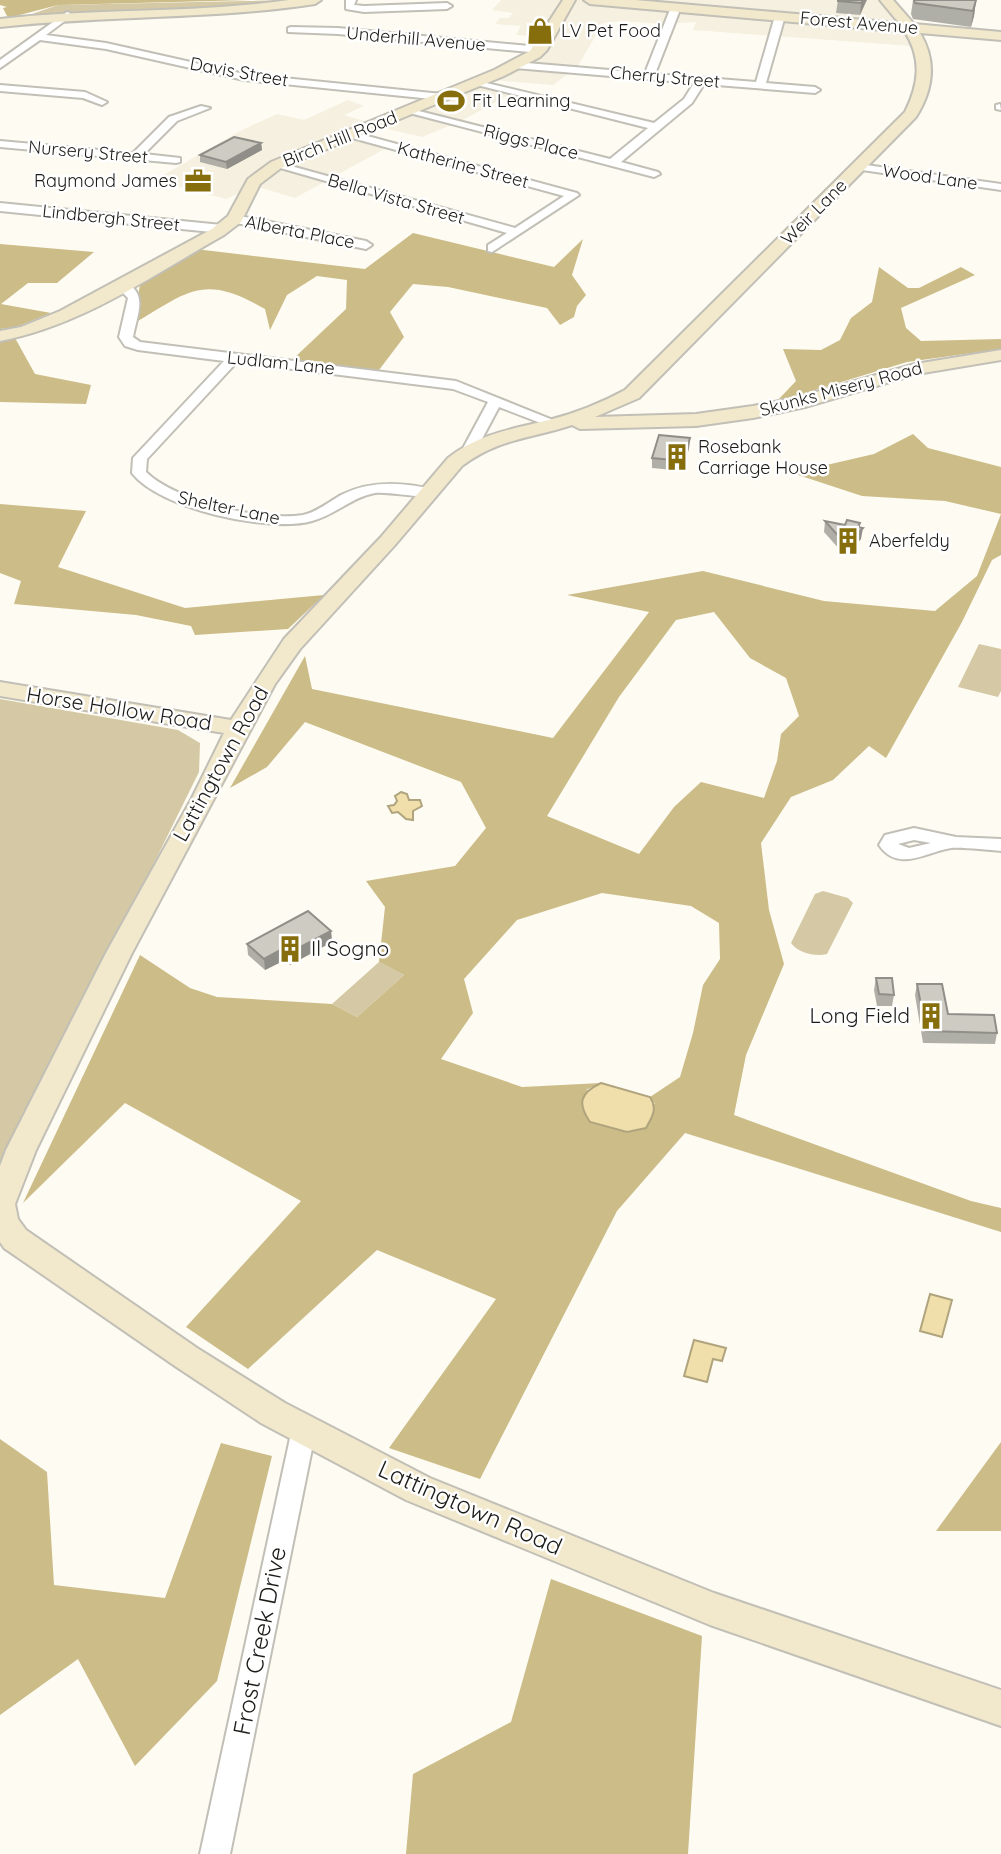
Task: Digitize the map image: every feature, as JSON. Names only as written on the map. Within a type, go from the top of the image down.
[{"type":"street","points":[[0,23],[67,15],[257,8],[315,0]]},
{"type":"street","points":[[351,0],[349,7],[364,9],[446,7]]},
{"type":"street","name":"Birch Hill Road","points":[[229,224],[253,183],[276,165],[442,97],[515,65],[540,50],[569,0]]},
{"type":"street","name":"Forest Avenue","points":[[590,0],[1001,36]]},
{"type":"street","name":"Weir Lane","points":[[556,424],[623,400],[650,377],[911,114],[923,91],[927,72],[924,54],[910,28],[886,0]]},
{"type":"street","points":[[649,76],[676,7]]},
{"type":"street","points":[[0,65],[67,15]]},
{"type":"street","points":[[760,85],[780,16]]},
{"type":"street","name":"Underhill Avenue","points":[[291,30],[422,35],[540,50]]},
{"type":"street","name":"Davis Street","points":[[38,37],[106,46],[244,76],[442,97]]},
{"type":"street","name":"Cherry Street","points":[[515,65],[815,90]]},
{"type":"street","points":[[612,163],[688,101],[701,80]]},
{"type":"street","points":[[474,83],[656,127]]},
{"type":"street","points":[[0,88],[85,95],[102,102]]},
{"type":"street","points":[[136,156],[173,119],[205,108]]},
{"type":"street","name":"Riggs Place","points":[[407,111],[654,174]]},
{"type":"street","name":"Katherine Street","points":[[349,134],[571,194],[573,197],[516,232]]},
{"type":"street","name":"Nursery Street","points":[[0,144],[176,160]]},
{"type":"street","name":"Bella Vista Street","points":[[276,165],[516,232]]},
{"type":"street","name":"Wood Lane","points":[[859,167],[1001,187]]},
{"type":"street","name":"Lindbergh Street","points":[[0,207],[229,224]]},
{"type":"street","points":[[0,336],[26,331],[53,320],[229,224]]},
{"type":"street","name":"Alberta Place","points":[[229,224],[366,245]]},
{"type":"street","points":[[492,248],[516,232]]},
{"type":"street","name":"Ludlam Lane","points":[[121,285],[132,292],[134,298],[126,337],[130,343],[160,350],[439,382],[469,389],[556,424]]},
{"type":"street","name":"Skunks Misery Road","points":[[556,424],[696,420],[771,410],[915,369],[1001,355]]},
{"type":"street","name":"Shelter Lane","points":[[234,358],[140,457],[139,473],[156,489],[189,502],[286,520],[315,517],[360,492],[374,488],[400,487],[430,492]]},
{"type":"street","points":[[623,400],[634,417],[645,422]]},
{"type":"street","points":[[468,452],[495,401]]},
{"type":"street","name":"Lattingtown Road","points":[[556,424],[501,436],[468,452],[455,462],[388,541],[292,644],[264,684],[119,953],[3,1181],[3,1222],[15,1239],[186,1357],[274,1413],[418,1489],[512,1530],[710,1608],[1001,1708]]},
{"type":"street","name":"Horse Hollow Road","points":[[0,690],[239,728]]},
{"type":"street","points":[[949,842],[1001,845]]},
{"type":"street","name":"Frost Creek Drive","points":[[215,1854],[304,1429]]},
{"type":"shaded area","points":[[0,0],[251,0],[58,5],[8,18],[3,8],[7,7],[0,5]]},
{"type":"shaded area","points":[[292,0],[226,8],[26,16],[58,5]]},
{"type":"shaded area","points":[[501,0],[881,0],[914,40],[912,46],[693,30],[696,22],[662,24],[622,21],[603,23],[578,66],[553,85],[493,80],[543,54],[541,37],[516,35],[521,26],[495,24],[500,18],[509,18],[513,13],[492,10]]},
{"type":"shaded area","points":[[464,83],[509,95],[459,122],[422,137],[379,127],[353,137],[386,148],[295,198],[255,186],[226,199],[155,180],[242,130],[277,114],[304,120],[348,100],[364,106],[344,115],[368,122]]},
{"type":"shaded area","points":[[413,233],[554,267],[583,239],[572,275],[586,295],[577,306],[574,317],[560,325],[547,308],[448,287],[413,284],[390,312],[404,337],[379,370],[292,360],[346,309],[347,280],[317,276],[287,295],[270,330],[265,309],[244,298],[211,289],[183,295],[133,324],[141,279],[195,249],[365,269]]},
{"type":"shaded area","points":[[0,244],[94,252],[57,283],[28,283],[1,304],[51,313],[16,327],[0,329]]},
{"type":"shaded area","points":[[879,267],[908,288],[919,288],[961,267],[975,275],[901,308],[906,328],[921,341],[1001,339],[1001,349],[907,362],[776,402],[796,381],[783,349],[821,350],[840,340],[851,318],[872,302]]},
{"type":"shaded area","points":[[15,338],[35,374],[91,385],[86,404],[0,402],[0,341]]},
{"type":"shaded area","points":[[913,434],[928,448],[1001,467],[1001,514],[945,501],[862,496],[792,473],[874,454]]},
{"type":"shaded area","points":[[0,504],[86,511],[58,567],[185,608],[324,595],[288,629],[195,635],[191,626],[136,615],[14,604],[21,581],[0,573]]},
{"type":"shaded area","points":[[1001,514],[1001,555],[992,560],[962,622],[886,758],[869,746],[833,780],[791,797],[761,843],[769,910],[784,964],[746,1055],[734,1115],[971,1201],[1001,1208],[1001,1232],[685,1133],[617,1211],[480,1479],[389,1448],[496,1299],[377,1250],[248,1369],[186,1327],[301,1201],[125,1103],[23,1203],[140,955],[190,988],[217,997],[332,1004],[357,1017],[404,975],[379,962],[385,907],[366,881],[455,866],[486,828],[461,782],[305,722],[267,767],[230,788],[305,656],[312,689],[553,738],[649,612],[567,595],[703,571],[824,601],[935,611],[977,576]],"holes":[[[714,612],[750,658],[786,678],[799,716],[781,734],[777,761],[764,798],[701,782],[674,807],[639,854],[547,816],[619,697],[676,620]],[[602,893],[691,906],[719,923],[720,959],[703,985],[680,1077],[650,1097],[655,1104],[586,1090],[601,1083],[522,1087],[441,1059],[473,1013],[464,979],[517,920]]]},
{"type":"shaded area","points":[[979,644],[1001,649],[1001,691],[998,697],[958,687]]},
{"type":"shaded area","points":[[0,699],[178,730],[200,743],[199,772],[0,1175]]},
{"type":"shaded area","points":[[401,792],[407,794],[409,800],[420,800],[422,806],[413,811],[413,820],[406,819],[398,812],[392,813],[388,806],[394,805],[397,801],[395,796]]},
{"type":"shaded area","points":[[823,891],[848,898],[853,903],[827,954],[803,952],[791,943],[815,894]]},
{"type":"shaded area","points":[[379,962],[404,975],[357,1017],[332,1004]]},
{"type":"shaded area","points":[[601,1083],[650,1097],[654,1109],[646,1128],[627,1132],[590,1122],[583,1109],[583,1099]]},
{"type":"shaded area","points":[[930,1294],[952,1300],[942,1337],[920,1331]]},
{"type":"shaded area","points":[[694,1340],[726,1348],[722,1361],[713,1359],[707,1382],[684,1376]]},
{"type":"shaded area","points":[[0,1439],[47,1472],[54,1585],[165,1598],[221,1443],[272,1456],[217,1681],[135,1766],[78,1659],[0,1715]]},
{"type":"shaded area","points":[[1001,1442],[1001,1531],[936,1531]]},
{"type":"shaded area","points":[[551,1579],[702,1636],[688,1854],[406,1854],[413,1774],[511,1722]]},
{"type":"building","points":[[838,0],[863,0],[861,3]]},
{"type":"building","points":[[914,0],[976,0],[973,11],[915,3]]},
{"type":"building","points":[[234,137],[261,143],[226,162],[200,155]]},
{"type":"building","points":[[659,435],[690,438],[683,461],[652,458]]},
{"type":"building","points":[[847,520],[860,523],[858,527],[863,528],[850,541],[841,539],[825,521],[845,525]]},
{"type":"building","points":[[308,911],[331,931],[289,953],[284,948],[264,959],[247,944]]},
{"type":"building","points":[[876,978],[892,978],[894,995],[879,994]]},
{"type":"building","points":[[917,984],[942,984],[948,1014],[994,1015],[997,1033],[926,1031]]},
{"type":"place","name":"LV Pet Food","points":[[540,31]]},
{"type":"place","name":"Fit Learning","points":[[451,101]]},
{"type":"place","name":"Raymond James","points":[[198,181]]},
{"type":"place","name":"Rosebank Carriage House","points":[[677,457]]},
{"type":"place","name":"Aberfeldy","points":[[848,541]]},
{"type":"place","name":"Il Sogno","points":[[290,949]]},
{"type":"place","name":"Long Field","points":[[931,1016]]}]
